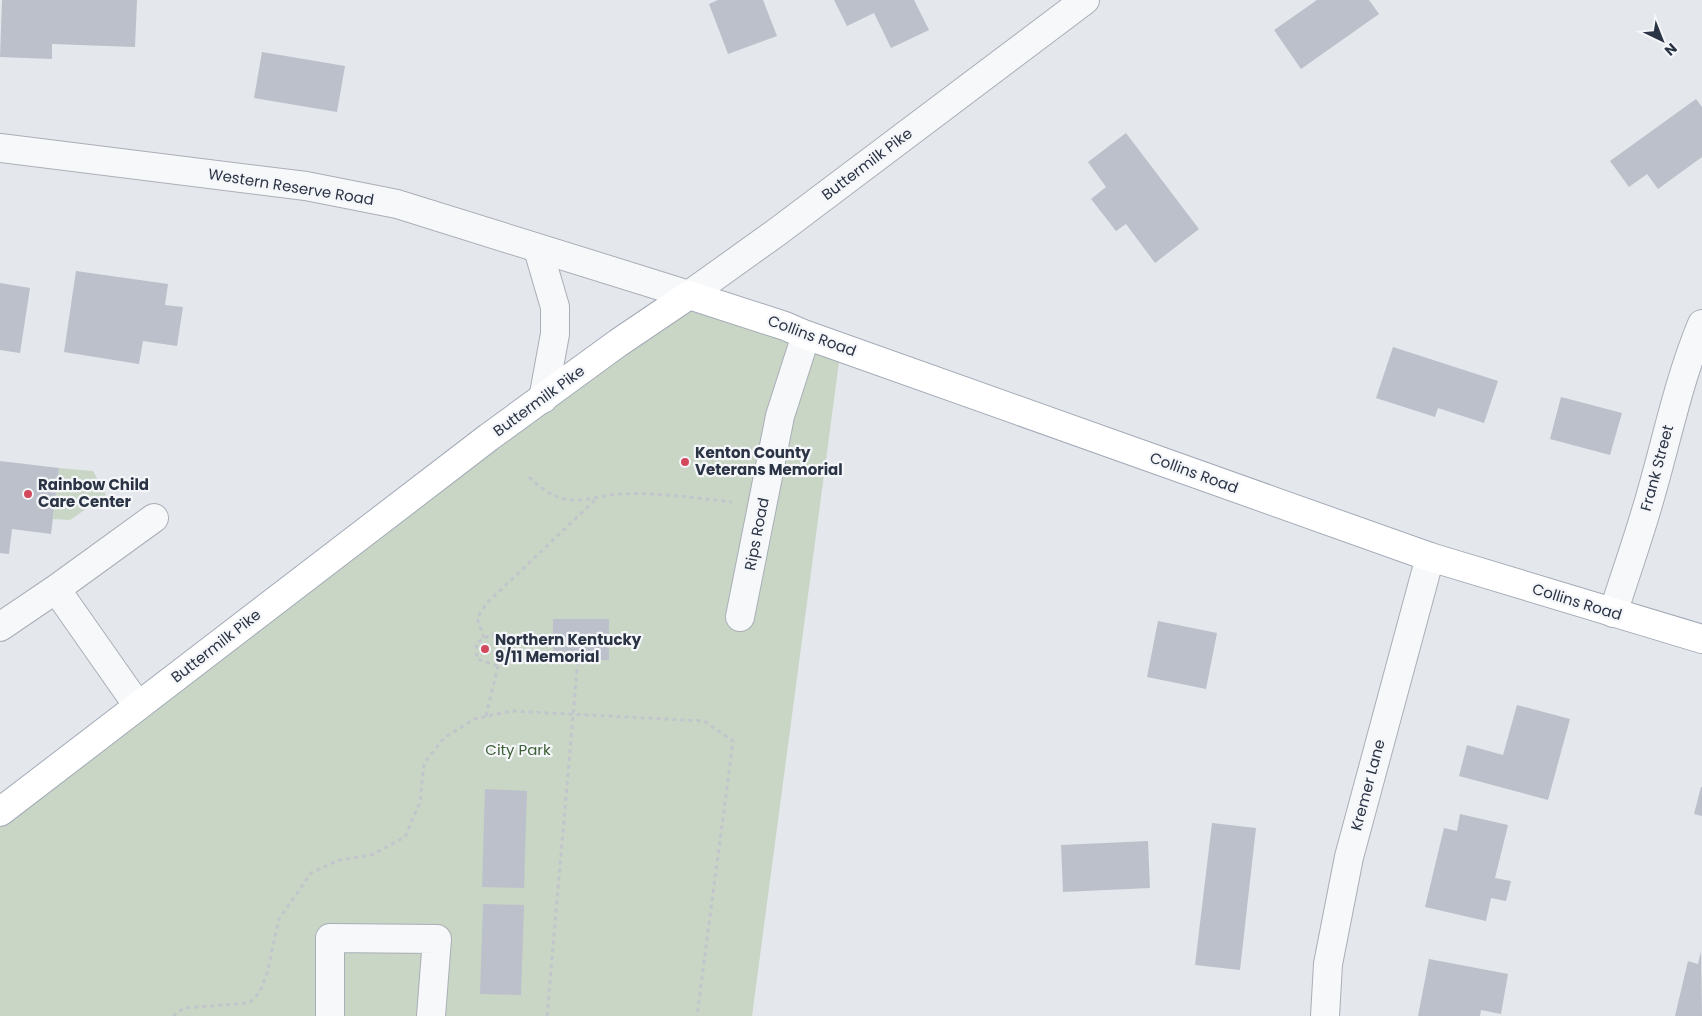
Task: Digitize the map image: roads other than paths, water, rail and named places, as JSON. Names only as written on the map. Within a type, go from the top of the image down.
[{"type":"main road","name":"Collins Road","points":[[689,295],[784,326],[1430,557],[1702,639]]},
{"type":"main road","name":"Buttermilk Pike","points":[[0,812],[489,437],[618,343],[689,295]]},
{"type":"street","name":"Buttermilk Pike","points":[[689,295],[777,232],[1085,0]]},
{"type":"street","name":"Western Reserve Road","points":[[0,148],[306,186],[397,204],[689,295]]},
{"type":"street","points":[[538,249],[555,307],[555,334],[542,399]]},
{"type":"street","name":"Frank Street","points":[[1613,613],[1646,510],[1666,433],[1693,345],[1702,324]]},
{"type":"street","name":"Rips Road","points":[[740,617],[780,416],[806,335]]},
{"type":"street","points":[[0,627],[154,518]]},
{"type":"street","name":"Kremer Lane","points":[[1324,1016],[1328,964],[1349,857],[1430,557]]},
{"type":"street","points":[[56,589],[138,706]]},
{"type":"street","points":[[330,1016],[330,938],[437,939],[431,1016]]},
{"type":"place","name":"Kenton County Veterans Memorial","points":[[685,462]]},
{"type":"place","name":"Rainbow Child Care Center","points":[[28,494]]},
{"type":"place","name":"Northern Kentucky 9/11 Memorial","points":[[485,649]]},
{"type":"park label","name":"City Park","points":[[518,750]]}]
